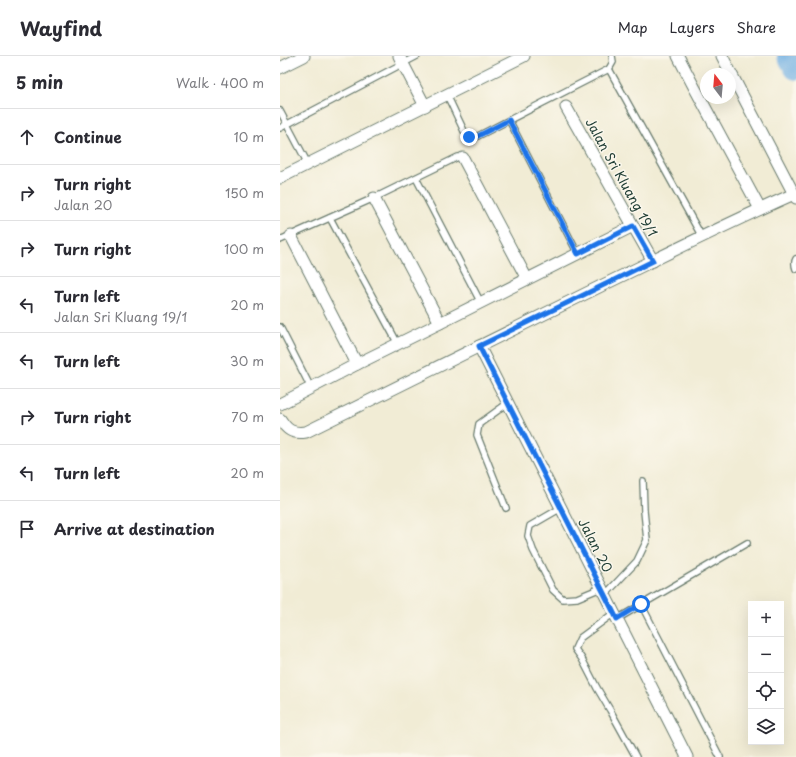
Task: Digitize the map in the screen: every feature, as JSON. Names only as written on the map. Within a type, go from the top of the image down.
[{"type":"street","points":[[280,68],[304,56]]},
{"type":"street","points":[[280,178],[524,56]]},
{"type":"street","points":[[678,56],[760,209]]},
{"type":"street","points":[[280,419],[286,427],[293,432],[306,432],[760,209],[795,196],[722,56]]},
{"type":"street","points":[[401,60],[425,106]]},
{"type":"street","name":"Jalan Sri Kluang 19/1","points":[[566,107],[653,261]]},
{"type":"street","points":[[463,158],[527,280]]},
{"type":"street","points":[[374,198],[440,323]]},
{"type":"street","points":[[280,404],[633,226]]},
{"type":"street","points":[[291,236],[357,364]]},
{"type":"street","name":"Jalan 20","points":[[479,346],[687,757]]},
{"type":"lane","points":[[280,128],[401,60],[417,56]]},
{"type":"lane","points":[[447,95],[464,131],[469,137],[476,137],[609,69],[613,62],[612,56]]},
{"type":"lane","points":[[609,69],[702,237]]},
{"type":"lane","points":[[280,111],[308,164]]},
{"type":"lane","points":[[509,120],[578,254]]},
{"type":"lane","points":[[280,240],[374,198],[458,157],[463,158]]},
{"type":"lane","points":[[416,178],[481,303]]},
{"type":"lane","points":[[330,218],[398,344]]},
{"type":"lane","points":[[796,259],[796,269]]},
{"type":"lane","points":[[280,327],[311,388]]},
{"type":"lane","points":[[506,508],[477,435],[479,424],[508,403]]},
{"type":"lane","points":[[561,508],[530,526],[528,536],[533,550],[553,590],[563,599],[577,598],[603,591],[637,561],[647,540],[643,482]]},
{"type":"lane","points":[[636,757],[575,649],[580,638],[615,616],[641,604],[747,543]]},
{"type":"lane","points":[[641,604],[720,757]]},
{"type":"waterway","points":[[789,56],[796,68]]},
{"type":"route","points":[[469,137],[476,137],[509,120],[578,254],[633,226],[653,261],[479,346],[617,619],[641,604]]}]
